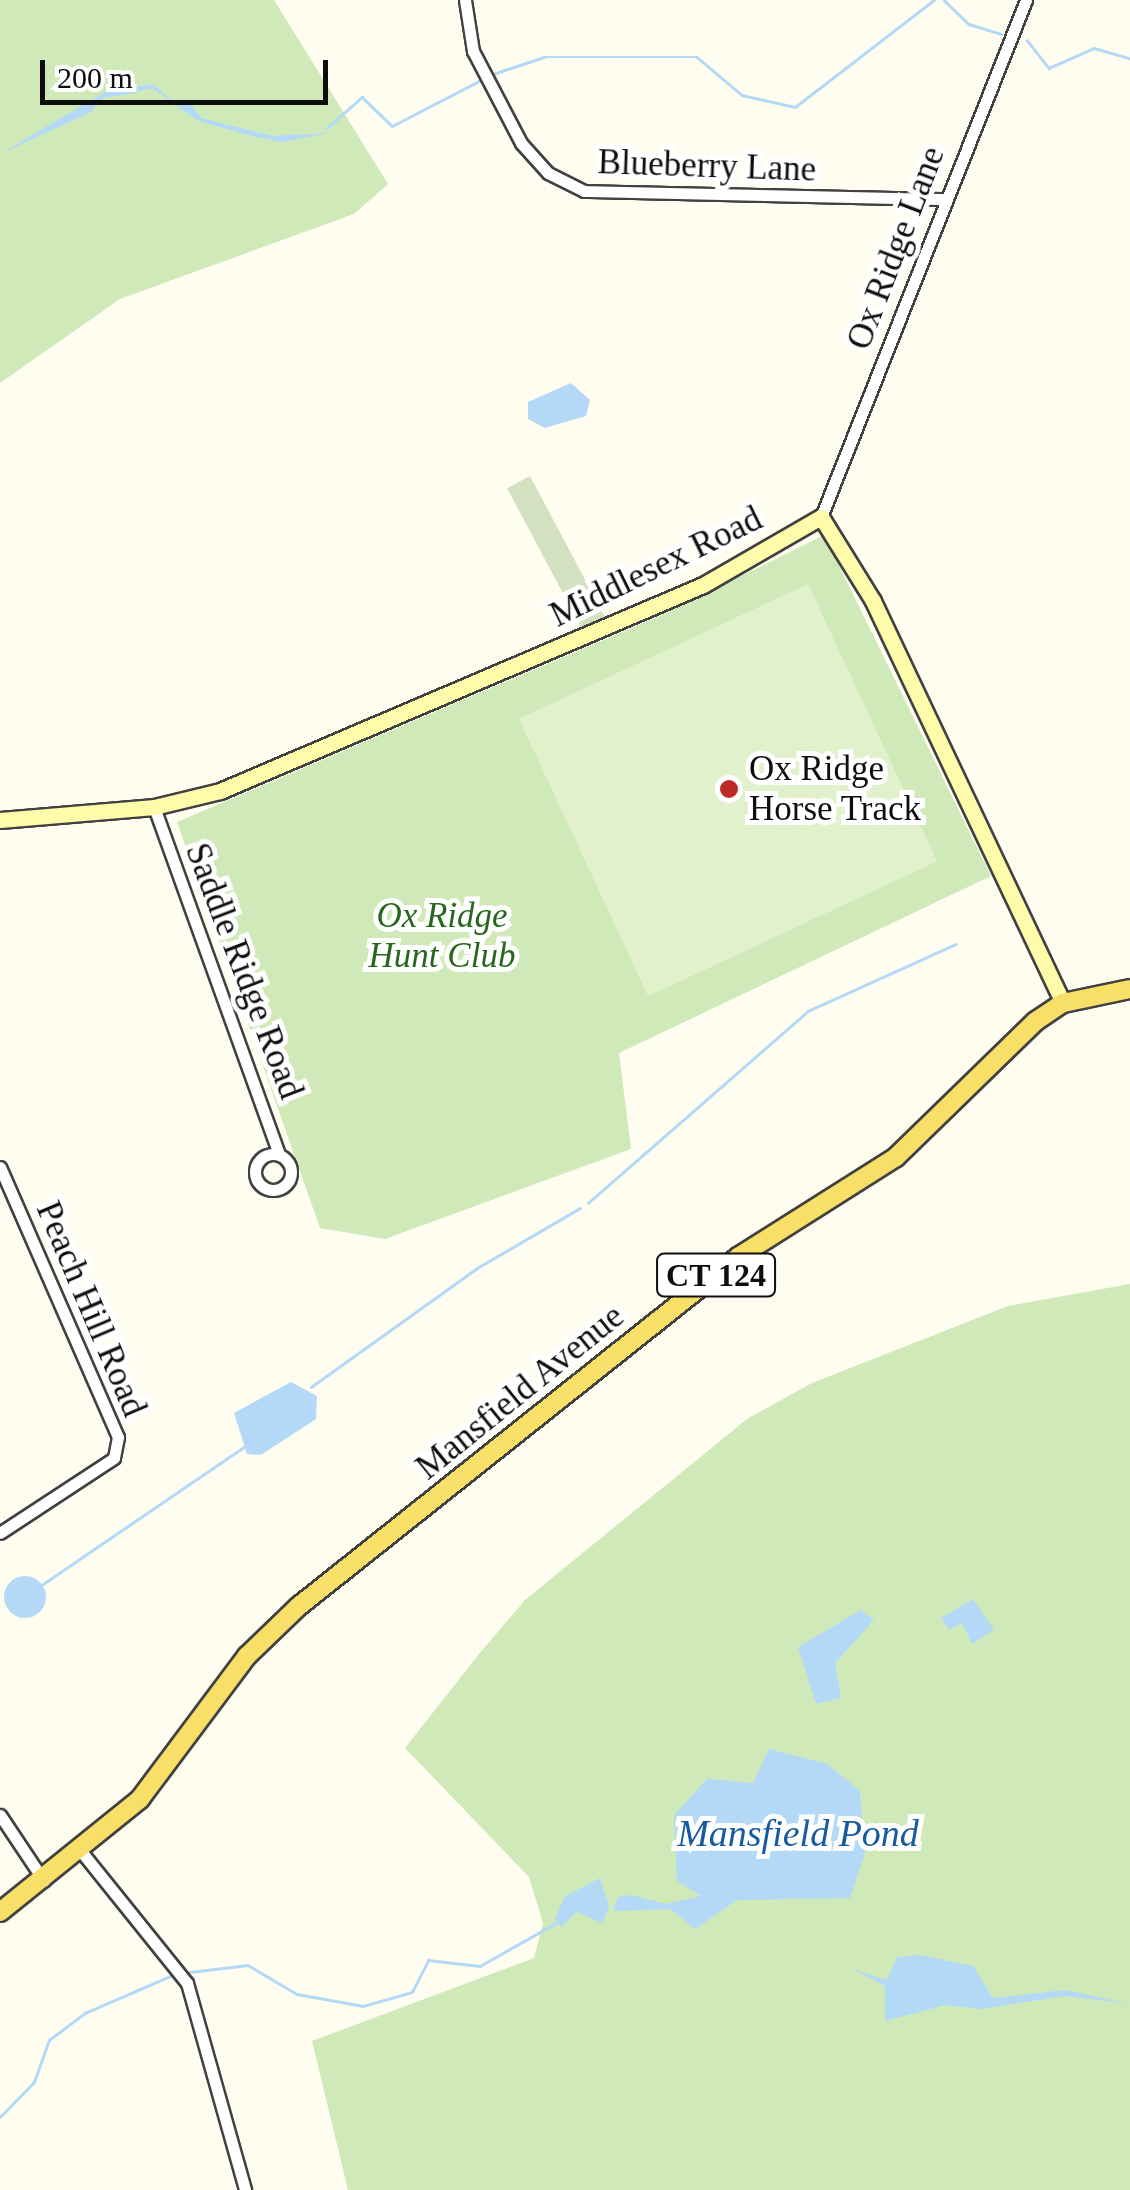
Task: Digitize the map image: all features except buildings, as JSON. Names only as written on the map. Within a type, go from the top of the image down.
[{"type":"main road","name":"Middlesex Road","points":[[0,820],[154,807],[220,791],[399,718],[703,585],[820,518]]},
{"type":"main road","points":[[820,518],[873,602],[1063,1003],[1130,989]]},
{"type":"main road","name":"Mansfield Avenue","points":[[0,1912],[80,1850],[178,1758],[246,1656],[299,1606],[738,1257],[896,1157],[1063,1003]]},
{"type":"street","name":"Blueberry Lane","points":[[465,0],[485,80],[520,144],[548,173],[584,191],[944,199]]},
{"type":"street","name":"Ox Ridge Lane","points":[[820,518],[1026,0]]},
{"type":"street","name":"Saddle Ridge Road","points":[[154,807],[279,1154]]},
{"type":"street","name":"Peach Hill Road","points":[[0,1167],[118,1437],[114,1458],[0,1532]]},
{"type":"street","points":[[0,1815],[44,1881]]},
{"type":"street","points":[[80,1850],[188,1983],[245,2190]]},
{"type":"green space","points":[[0,0],[274,0],[388,184],[354,214],[120,299],[0,383]]},
{"type":"green space","points":[[530,476],[607,620],[584,632],[507,488]]},
{"type":"green space","name":"Ox Ridge Hunt Club","points":[[824,535],[991,876],[619,1053],[631,1149],[385,1239],[320,1228],[177,822],[669,612]]},
{"type":"green space","name":"Ox Ridge Horse Track","points":[[808,584],[937,861],[648,996],[519,719]]},
{"type":"green space","points":[[1130,1284],[1130,2190],[348,2190],[312,2041],[534,1958],[543,1923],[529,1877],[405,1748],[525,1600],[747,1419],[812,1383],[1008,1306]]},
{"type":"water","points":[[153,84],[171,100],[188,100],[201,118],[273,136],[328,133],[282,142],[256,137],[198,121],[152,88],[103,98],[91,112],[0,154],[107,91]]},
{"type":"water","points":[[571,383],[590,400],[586,416],[545,428],[528,419],[528,402]]},
{"type":"water","points":[[291,1382],[317,1396],[316,1419],[261,1455],[247,1454],[234,1413]]},
{"type":"water","points":[[25,1576],[40,1582],[46,1597],[40,1612],[25,1618],[10,1612],[4,1597],[10,1582]]},
{"type":"water","points":[[973,1599],[994,1630],[972,1644],[962,1623],[949,1630],[941,1618]]},
{"type":"water","points":[[861,1610],[874,1620],[835,1663],[841,1698],[816,1704],[798,1647]]},
{"type":"water","name":"Mansfield Pond","points":[[769,1749],[827,1764],[860,1791],[865,1853],[850,1898],[737,1900],[695,1929],[670,1909],[613,1911],[618,1897],[631,1895],[666,1904],[701,1896],[677,1881],[674,1815],[707,1779],[753,1783]]},
{"type":"water","points":[[600,1878],[609,1907],[602,1923],[577,1912],[561,1927],[555,1919],[565,1896]]},
{"type":"water","points":[[920,1955],[973,1966],[993,1998],[1065,1990],[1130,2004],[1065,1996],[981,2009],[945,2005],[885,2021],[885,1986],[854,1970],[887,1980],[897,1957]]},
{"type":"waterway","points":[[493,74],[544,57],[697,57],[742,95],[795,107],[934,0]]},
{"type":"waterway","points":[[944,0],[969,24],[1001,34]]},
{"type":"waterway","points":[[1027,40],[1049,68],[1094,48],[1130,58]]},
{"type":"waterway","points":[[327,128],[362,97],[392,126],[481,80]]},
{"type":"waterway","points":[[116,94],[136,91]]},
{"type":"waterway","points":[[588,1203],[808,1011],[956,944]]},
{"type":"waterway","points":[[311,1387],[477,1268],[580,1208]]},
{"type":"waterway","points":[[40,1586],[245,1446]]},
{"type":"waterway","points":[[190,1972],[248,1965],[297,1994],[363,2006],[412,1992],[428,1960],[480,1966],[556,1923]]},
{"type":"waterway","points":[[0,2117],[34,2082],[49,2040],[85,2013],[173,1975]]},
{"type":"place","name":"Ox Ridge Horse Track","points":[[729,789]]}]
